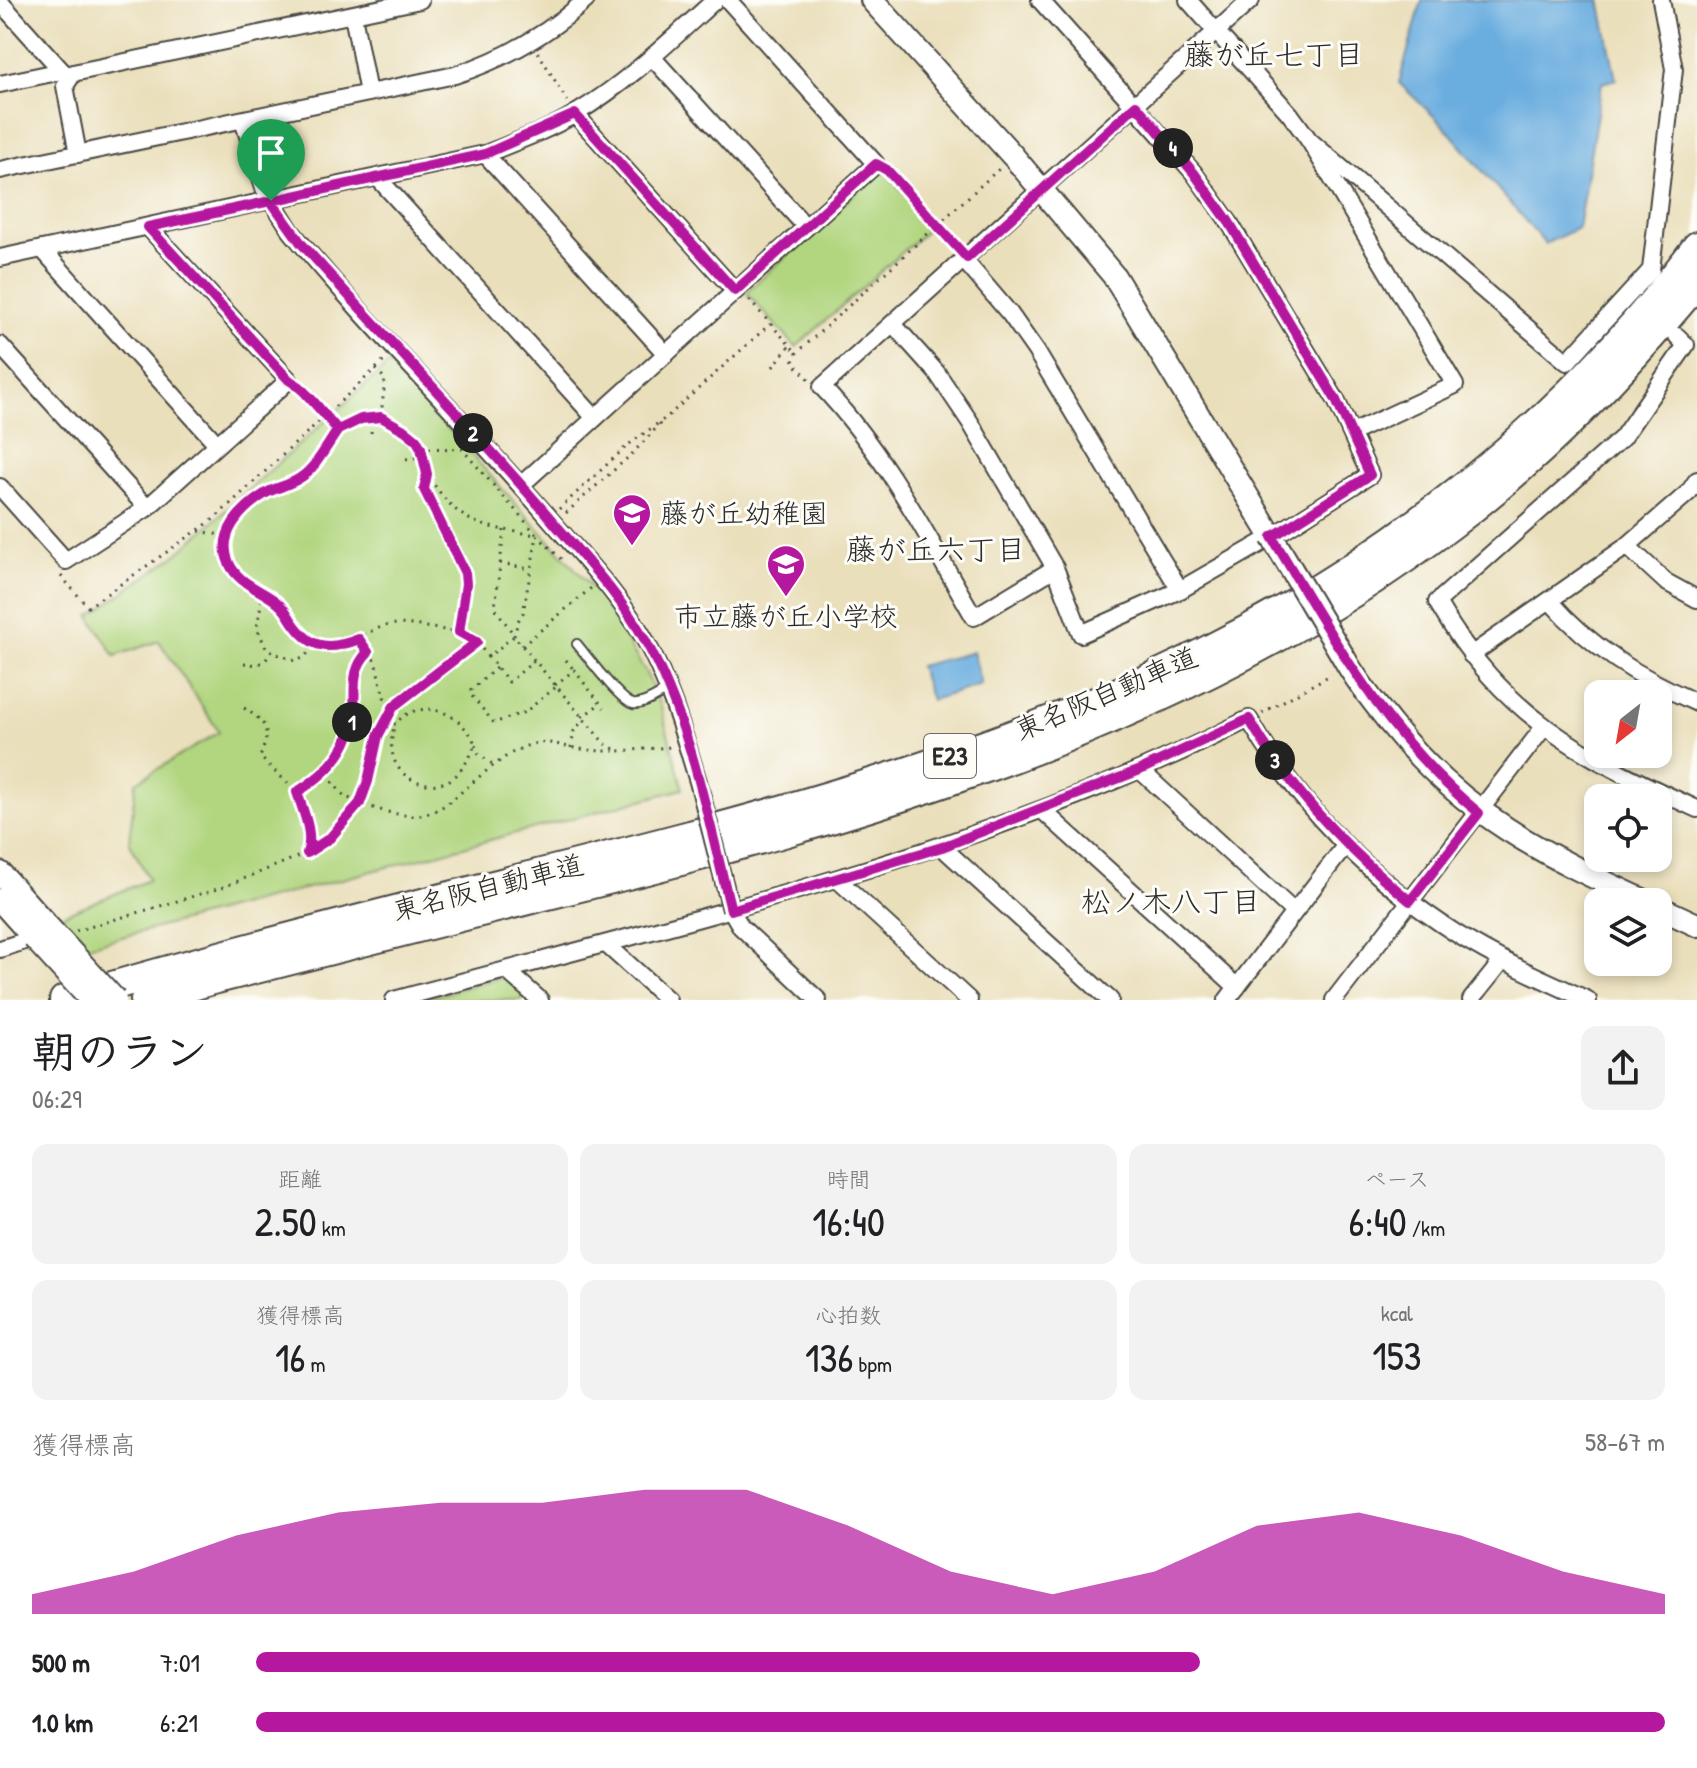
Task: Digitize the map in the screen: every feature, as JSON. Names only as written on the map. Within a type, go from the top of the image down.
[{"type":"highway","name":"東名阪自動車道","points":[[64,1000],[200,960],[689,837],[850,789],[1027,729],[1148,678],[1278,612],[1360,561],[1437,507],[1537,423],[1586,377],[1630,329],[1697,246]]},
{"type":"highway","name":"東名阪自動車道","points":[[145,1000],[239,973],[711,854],[951,782],[1129,713],[1214,673],[1290,631],[1374,579],[1449,527],[1506,482],[1601,393],[1697,283]]},
{"type":"street","points":[[0,84],[66,75],[420,0]]},
{"type":"street","points":[[0,170],[455,75],[488,63],[544,34],[586,0]]},
{"type":"street","points":[[0,258],[485,154],[575,114],[614,88],[715,0]]},
{"type":"street","points":[[521,485],[876,164],[728,0]]},
{"type":"street","points":[[872,0],[1042,189],[1114,276],[1272,537],[1340,665],[1433,772],[1479,813],[1559,861],[1617,888]]},
{"type":"street","points":[[893,324],[937,373],[962,409],[1055,568],[1081,634],[1180,590],[1370,475],[1336,400],[1229,222],[1194,173],[1040,0]]},
{"type":"street","points":[[1188,0],[1290,114],[1309,140],[1455,385],[1352,433]]},
{"type":"street","points":[[1055,568],[974,617],[874,450],[850,416],[822,387],[1251,0]]},
{"type":"street","points":[[1309,140],[1567,362],[1630,299],[1651,270],[1674,69],[1661,0]]},
{"type":"street","points":[[0,2],[66,75],[65,86],[78,154]]},
{"type":"street","points":[[353,15],[368,93]]},
{"type":"street","points":[[652,57],[806,227]]},
{"type":"street","points":[[575,114],[737,289]]},
{"type":"street","points":[[243,120],[258,175],[271,201],[301,243],[613,590],[645,640],[684,732],[731,910],[741,927],[818,1000]]},
{"type":"street","points":[[485,154],[666,354]]},
{"type":"street","points":[[378,178],[595,418]]},
{"type":"street","points":[[0,487],[66,561],[147,508],[289,380],[148,227]]},
{"type":"street","points":[[42,249],[217,444]]},
{"type":"street","points":[[965,259],[1036,351],[1180,590]]},
{"type":"street","points":[[1677,336],[1686,345],[1622,438],[1437,602],[1471,655],[1499,687],[1544,727],[1613,770],[1697,809]]},
{"type":"street","points":[[0,345],[147,508]]},
{"type":"street","points":[[1471,655],[1627,546],[1694,489]]},
{"type":"street","points":[[1627,546],[1666,582],[1697,599]]},
{"type":"street","points":[[1550,601],[1575,629],[1602,650],[1652,681],[1697,703]]},
{"type":"street","points":[[394,1000],[731,910],[942,847],[1140,770],[1249,719],[1294,786],[1345,846],[1410,901],[1457,934],[1503,960],[1588,1000]]},
{"type":"street","points":[[1334,1000],[1544,727]]},
{"type":"street","points":[[1140,770],[1294,912]]},
{"type":"street","points":[[1042,810],[1232,993],[1345,846]]},
{"type":"street","points":[[942,847],[1110,1000]]},
{"type":"street","points":[[0,873],[51,933],[115,1000]]},
{"type":"street","points":[[837,879],[969,1000]]},
{"type":"street","points":[[0,900],[51,933],[91,1000]]},
{"type":"street","points":[[1672,913],[1697,925]]},
{"type":"street","points":[[0,949],[51,933]]},
{"type":"street","points":[[606,944],[668,1000]]},
{"type":"street","points":[[1471,1000],[1503,960]]},
{"type":"street","points":[[506,970],[536,999]]},
{"type":"lane","points":[[577,644],[622,697],[632,704],[640,704],[668,690]]},
{"type":"path","points":[[537,50],[575,114]]},
{"type":"path","points":[[876,164],[887,170],[965,259]]},
{"type":"path","points":[[822,387],[811,382],[793,362],[797,353],[1003,166]]},
{"type":"path","points":[[737,289],[797,353]]},
{"type":"path","points":[[566,513],[770,324]]},
{"type":"path","points":[[773,367],[790,345]]},
{"type":"path","points":[[88,607],[214,519],[388,358]]},
{"type":"path","points":[[376,369],[385,379],[381,417]]},
{"type":"path","points":[[289,380],[300,387],[338,430]]},
{"type":"path","points":[[534,661],[509,682],[477,642],[459,632],[399,624],[385,626],[343,645],[314,644],[304,639],[286,611],[263,592],[247,586],[230,563],[226,536],[233,521],[248,507],[265,494],[300,478],[338,430],[361,419],[381,417],[406,431],[421,448],[427,474],[453,510],[474,522],[537,535]]},
{"type":"path","points":[[556,512],[628,445],[667,417]]},
{"type":"path","points":[[371,433],[373,420]]},
{"type":"path","points":[[421,448],[462,449],[562,560]]},
{"type":"path","points":[[406,459],[423,457]]},
{"type":"path","points":[[427,474],[424,489],[465,573],[459,632]]},
{"type":"path","points":[[198,530],[226,536]]},
{"type":"path","points":[[504,530],[495,608],[514,636],[583,719],[604,743],[618,751]]},
{"type":"path","points":[[488,657],[514,636],[523,613],[537,535]]},
{"type":"path","points":[[500,563],[529,569]]},
{"type":"path","points":[[522,646],[594,585]]},
{"type":"path","points":[[263,592],[257,628],[270,652],[295,661],[305,657],[314,644]]},
{"type":"path","points":[[359,639],[375,661],[384,697],[394,706]]},
{"type":"path","points":[[51,933],[221,888],[307,853],[330,838],[360,803],[378,736],[394,706],[477,642]]},
{"type":"path","points":[[244,663],[257,665],[266,660],[270,652]]},
{"type":"path","points":[[297,792],[325,773],[337,759],[354,716],[357,666],[368,652]]},
{"type":"path","points":[[566,660],[602,706],[583,719],[574,731],[571,748]]},
{"type":"path","points":[[1249,719],[1340,665]]},
{"type":"path","points":[[496,668],[471,690],[471,695],[494,723],[525,712],[574,670]]},
{"type":"path","points":[[244,708],[257,717],[266,729],[267,738],[260,757],[297,792],[308,827],[310,842],[307,853]]},
{"type":"path","points":[[474,742],[465,764],[450,780],[435,785],[412,779],[395,763],[389,743],[395,724],[409,712],[422,709],[444,712],[465,727],[474,742],[479,754],[494,765]]},
{"type":"path","points":[[388,717],[395,724]]},
{"type":"path","points":[[325,773],[344,796],[360,803],[394,815],[430,814],[450,804],[511,753],[532,744],[556,742],[571,748],[618,751],[675,746]]},
{"type":"green space","points":[[877,173],[886,173],[933,225],[796,347],[748,295],[749,290]]},
{"type":"green space","points":[[389,364],[598,594],[645,671],[660,704],[683,789],[88,946],[60,916],[149,880],[129,841],[136,782],[219,732],[159,641],[115,656],[90,616],[177,554]]},
{"type":"green space","points":[[503,977],[522,993],[522,1000],[421,1000]]},
{"type":"water","points":[[1422,0],[1600,0],[1616,79],[1602,83],[1578,228],[1545,244],[1444,126],[1399,83]]},
{"type":"water","points":[[973,652],[981,685],[931,700],[919,666]]},
{"type":"place","name":"藤が丘幼稚園","points":[[632,547]]},
{"type":"place","name":"市立藤が丘小学校","points":[[786,598]]},
{"type":"district","name":"藤が丘七丁目","points":[[1274,55]]},
{"type":"district","name":"藤が丘六丁目","points":[[936,550]]},
{"type":"district","name":"松ノ木八丁目","points":[[1171,902]]},
{"type":"route","points":[[271,201],[148,227],[289,380],[300,387],[338,430],[351,422],[381,417],[416,439],[427,474],[424,489],[465,573],[459,632],[477,642],[394,706],[378,736],[360,803],[330,838],[307,853],[310,842],[308,827],[297,792],[325,773],[337,759],[354,716],[357,666],[368,652],[359,639],[331,646],[304,639],[286,611],[273,598],[247,586],[238,577],[226,550],[226,536],[233,521],[248,507],[309,470],[338,430],[325,416],[300,387],[289,380],[219,304],[148,227],[210,214],[271,201],[301,243],[521,485],[613,590],[626,610],[645,640],[677,711],[731,910],[942,847],[1140,770],[1249,719],[1266,748],[1315,813],[1345,846],[1410,901],[1479,813],[1433,772],[1378,708],[1348,666],[1272,537],[1370,475],[1336,400],[1229,222],[1194,173],[1136,105],[967,258],[887,170],[876,164],[735,291],[575,114],[485,154],[271,201]]}]
